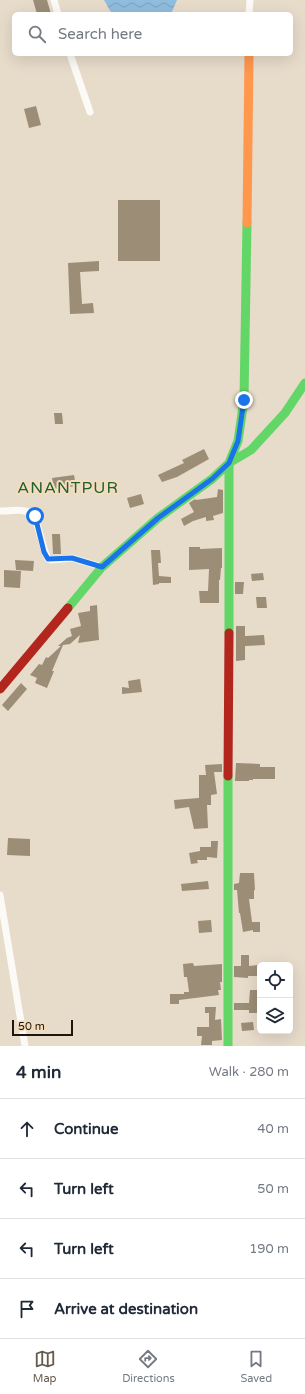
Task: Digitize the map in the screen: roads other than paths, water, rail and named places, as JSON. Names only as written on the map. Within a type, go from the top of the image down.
[{"type":"street","points":[[54,0],[57,12]]},
{"type":"street","points":[[249,12],[250,0]]},
{"type":"street","points":[[71,56],[90,112]]},
{"type":"street","points":[[228,1046],[229,463],[238,441],[244,400],[249,56]]},
{"type":"street","points":[[0,689],[102,567],[158,518],[212,479],[229,463],[251,450],[285,413],[305,384]]},
{"type":"street","points":[[0,511],[19,510],[34,514],[44,552],[48,559],[72,558],[102,567]]},
{"type":"street","points":[[0,895],[25,1046]]},
{"type":"water","points":[[104,0],[177,0],[172,12],[111,12]]},
{"type":"district","name":"ANANTPUR","points":[[68,487]]}]
